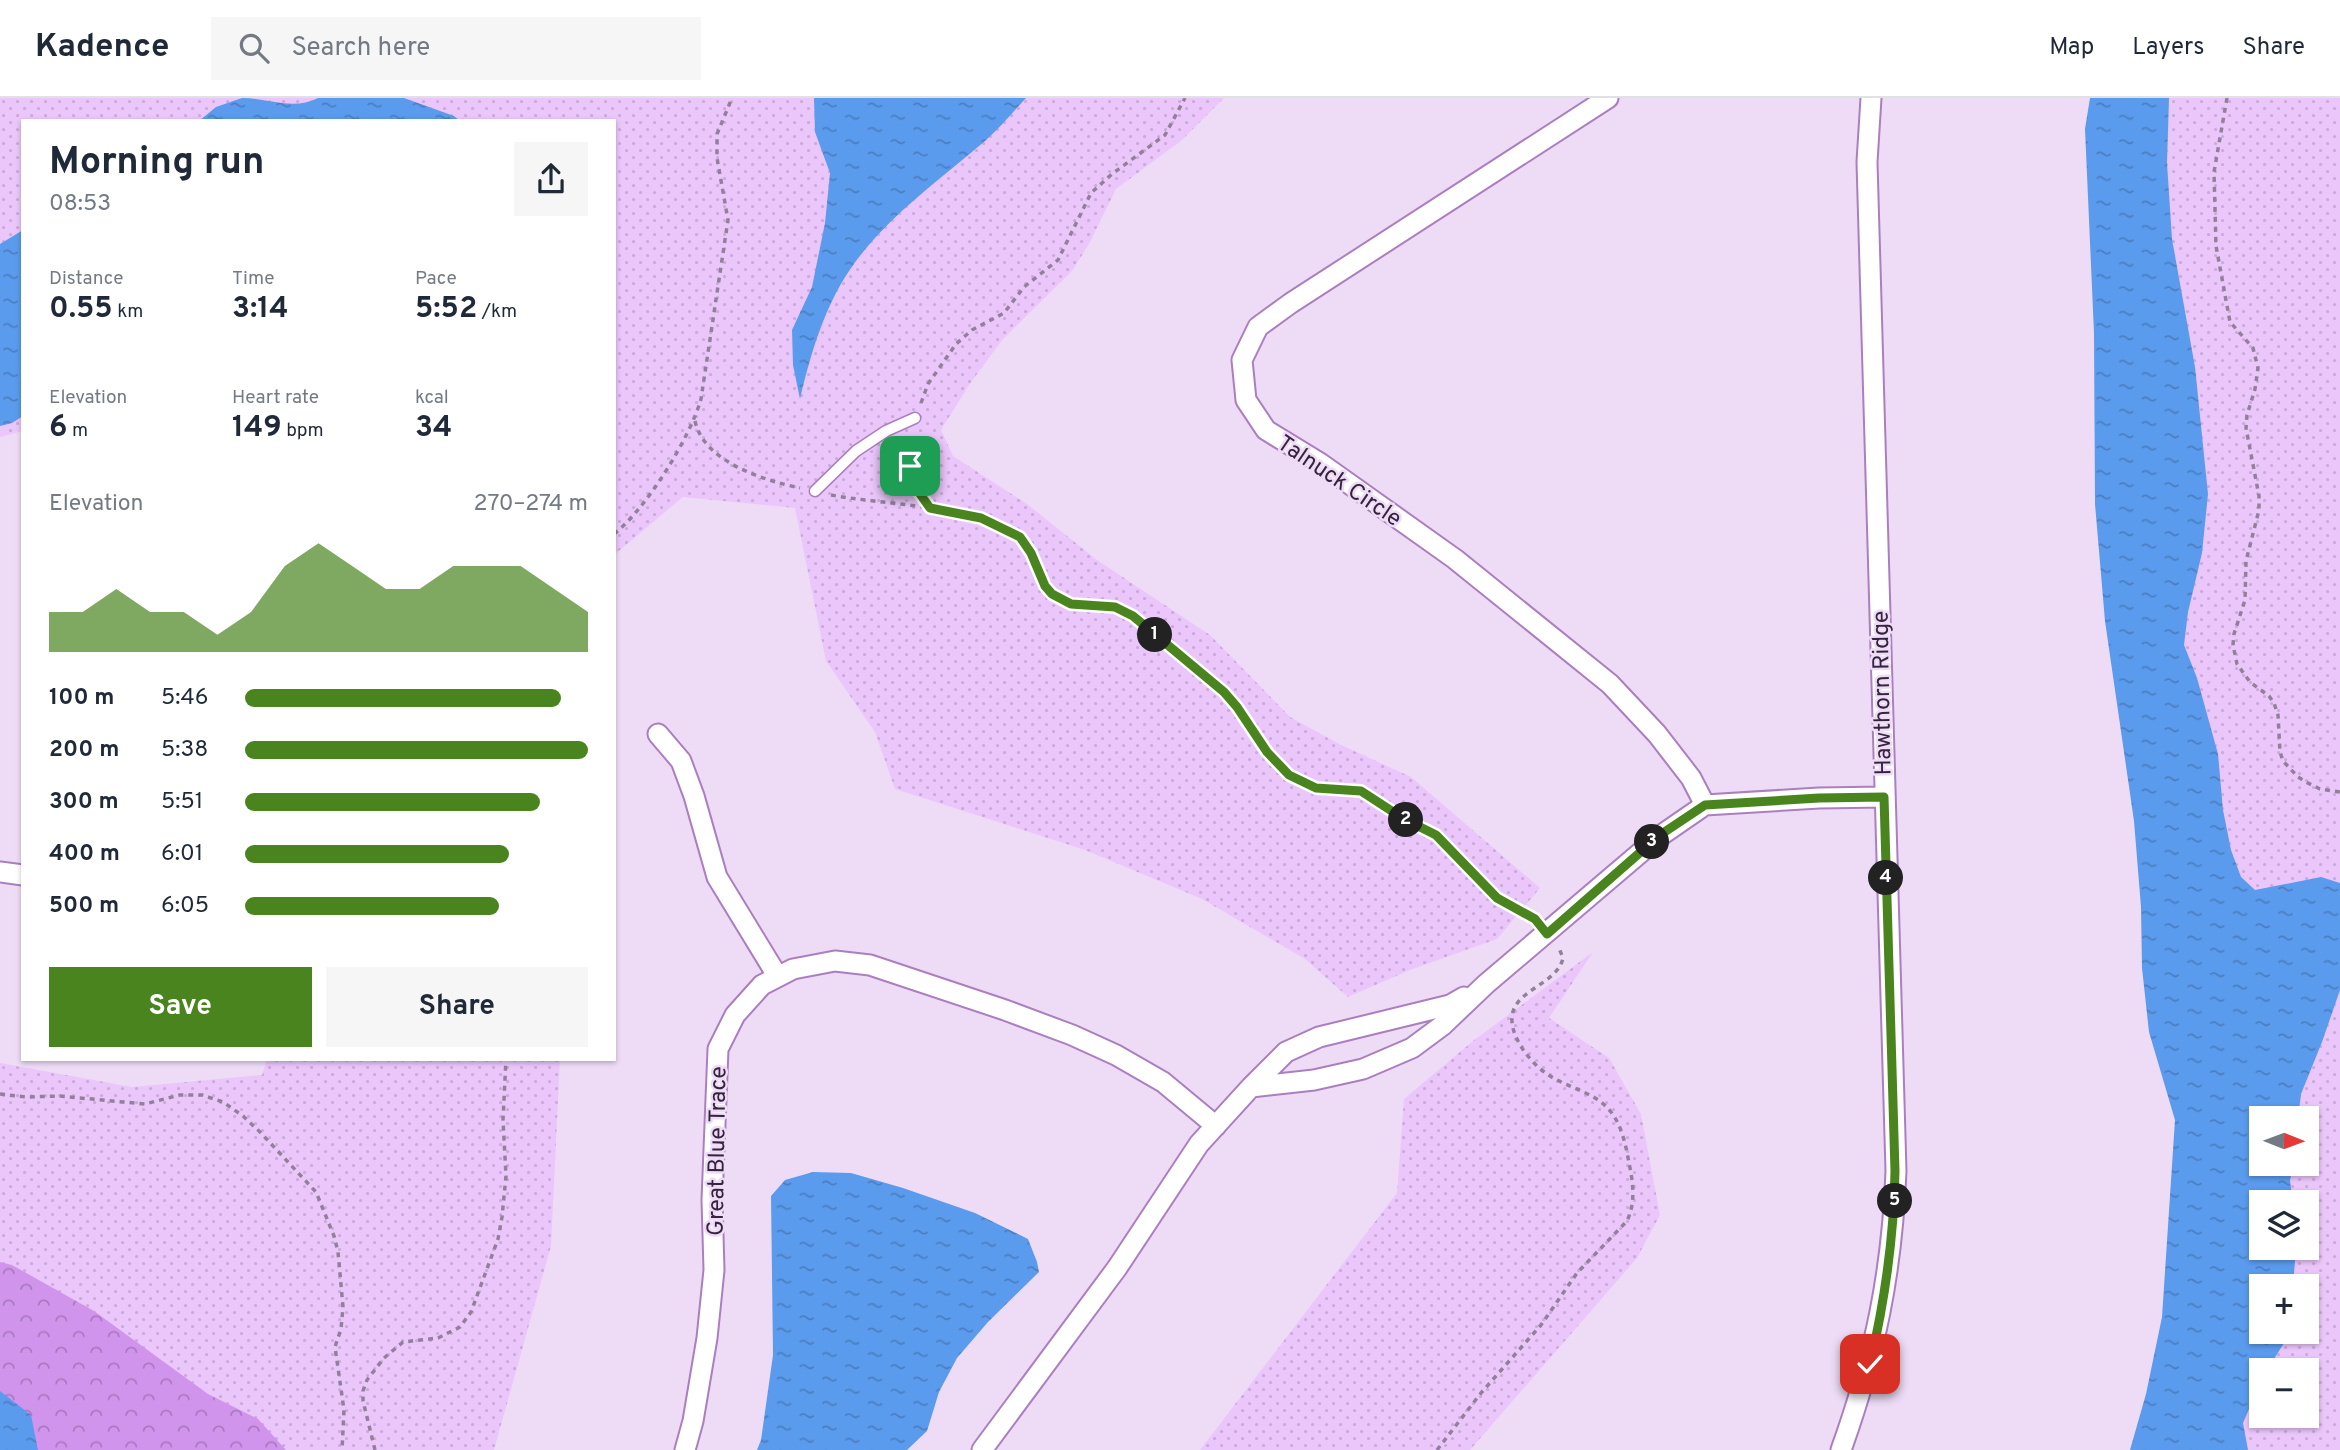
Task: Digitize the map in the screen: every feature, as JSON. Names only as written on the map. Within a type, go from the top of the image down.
[{"type":"street","name":"Talnuck Circle","points":[[1608,98],[1258,327],[1242,360],[1246,400],[1266,430],[1321,463],[1455,559],[1611,684],[1657,734],[1690,778],[1705,805]]},
{"type":"street","name":"Hawthorn Ridge","points":[[1841,1450],[1870,1364],[1888,1280],[1895,1160],[1867,162],[1871,98]]},
{"type":"street","points":[[657,734],[681,761],[694,796],[716,877],[778,976]]},
{"type":"street","points":[[1251,1087],[1314,1080],[1363,1069],[1412,1048],[1443,1025],[1486,984],[1660,835],[1705,805],[1884,797]]},
{"type":"street","points":[[0,872],[21,875]]},
{"type":"street","name":"Great Blue Trace","points":[[685,1450],[693,1421],[707,1338],[714,1270],[713,1187],[718,1049],[735,1015],[762,985],[793,969],[835,961],[870,965],[1072,1035],[1116,1055],[1163,1082],[1216,1126]]},
{"type":"street","points":[[982,1450],[1116,1268],[1199,1144],[1286,1052],[1320,1037],[1450,1005],[1486,984]]},
{"type":"lane","points":[[815,491],[856,451],[886,431],[915,418]]},
{"type":"path","points":[[616,532],[639,508],[695,421],[702,399],[713,307],[728,220],[717,158],[717,134],[732,98]]},
{"type":"path","points":[[930,508],[918,491],[910,466],[909,446],[915,418],[928,384],[956,344],[972,330],[1004,313],[1024,287],[1058,260],[1091,193],[1165,135],[1185,98]]},
{"type":"path","points":[[2227,98],[2214,172],[2216,246],[2230,322],[2253,348],[2258,368],[2246,428],[2259,496],[2259,510],[2246,561],[2245,600],[2234,634],[2237,664],[2250,682],[2274,703],[2278,715],[2283,761],[2298,777],[2313,786],[2340,792]]},
{"type":"path","points":[[695,421],[701,437],[718,457],[777,482],[863,501],[930,508],[981,518],[1020,537],[1031,553],[1045,586],[1052,594],[1071,604],[1115,607],[1133,616],[1224,692],[1267,752],[1289,775],[1316,788],[1361,791],[1404,819],[1436,835],[1497,898],[1535,919],[1562,953],[1562,964],[1558,970],[1518,1001],[1511,1020],[1516,1039],[1547,1074],[1601,1102],[1610,1110],[1622,1133],[1628,1154],[1632,1177],[1632,1210],[1627,1221],[1577,1273],[1541,1325],[1481,1393],[1437,1450]]},
{"type":"path","points":[[375,1450],[363,1401],[363,1391],[368,1380],[384,1358],[403,1342],[438,1338],[460,1327],[471,1312],[498,1239],[506,1175],[503,1119],[506,1061]]},
{"type":"path","points":[[0,1094],[145,1104],[180,1095],[202,1095],[223,1102],[260,1132],[316,1192],[334,1236],[338,1252],[342,1307],[341,1329],[335,1347],[344,1410],[342,1450]]},
{"type":"shaded area","points":[[0,98],[1224,98],[1182,140],[1116,189],[1089,244],[1072,271],[1003,339],[969,385],[941,430],[953,456],[1027,504],[1097,560],[1210,635],[1290,717],[1339,744],[1411,777],[1540,888],[1497,939],[1410,970],[1348,997],[1305,959],[1202,899],[1085,850],[895,789],[875,732],[826,661],[795,508],[683,497],[616,553],[616,119],[21,119],[21,432],[0,437]]},
{"type":"shaded area","points":[[2148,98],[2340,98],[2340,1450],[2150,1450],[2200,1199]]},
{"type":"shaded area","points":[[1593,952],[1549,1018],[1609,1058],[1641,1114],[1660,1215],[1637,1258],[1470,1450],[1200,1450],[1397,1193],[1404,1099],[1473,1041]]},
{"type":"shaded area","points":[[266,1061],[560,1061],[551,1246],[494,1450],[0,1450],[0,1063],[132,1087],[262,1075]]},
{"type":"green space","points":[[0,1262],[12,1265],[94,1311],[208,1394],[258,1419],[286,1450],[0,1450]]},
{"type":"water","points":[[242,98],[290,104],[318,98],[404,98],[458,119],[201,119],[216,107]]},
{"type":"water","points":[[814,98],[1026,98],[991,136],[885,227],[856,261],[845,276],[821,327],[800,399],[793,365],[792,330],[812,287],[825,223],[830,173],[815,132]]},
{"type":"water","points":[[2090,98],[2169,98],[2167,163],[2172,239],[2195,367],[2208,494],[2202,553],[2188,612],[2184,645],[2197,678],[2218,754],[2223,810],[2231,850],[2241,877],[2255,890],[2321,877],[2340,883],[2340,990],[2301,1094],[2300,1106],[2249,1106],[2249,1176],[2291,1176],[2291,1190],[2249,1190],[2249,1260],[2295,1260],[2294,1274],[2249,1274],[2249,1344],[2283,1344],[2275,1358],[2249,1358],[2249,1409],[2243,1423],[2248,1450],[2130,1450],[2146,1394],[2162,1317],[2175,1120],[2149,1032],[2142,968],[2141,907],[2134,821],[2105,621],[2095,504],[2094,333],[2085,129]]},
{"type":"water","points":[[21,231],[21,417],[0,426],[0,244]]},
{"type":"water","points":[[813,1172],[851,1173],[975,1213],[1028,1239],[1037,1262],[1039,1272],[988,1322],[957,1358],[939,1392],[927,1431],[907,1450],[757,1450],[761,1440],[773,1355],[771,1196],[785,1180]]},
{"type":"water","points":[[0,1391],[31,1415],[38,1450],[0,1450]]},
{"type":"route","points":[[910,466],[913,481],[930,508],[981,518],[1020,537],[1031,553],[1045,586],[1060,600],[1071,604],[1115,607],[1144,625],[1224,692],[1267,752],[1289,775],[1316,788],[1361,791],[1404,819],[1436,835],[1497,898],[1535,919],[1547,934],[1660,835],[1705,805],[1884,797],[1895,1171],[1888,1280],[1870,1364]]}]
